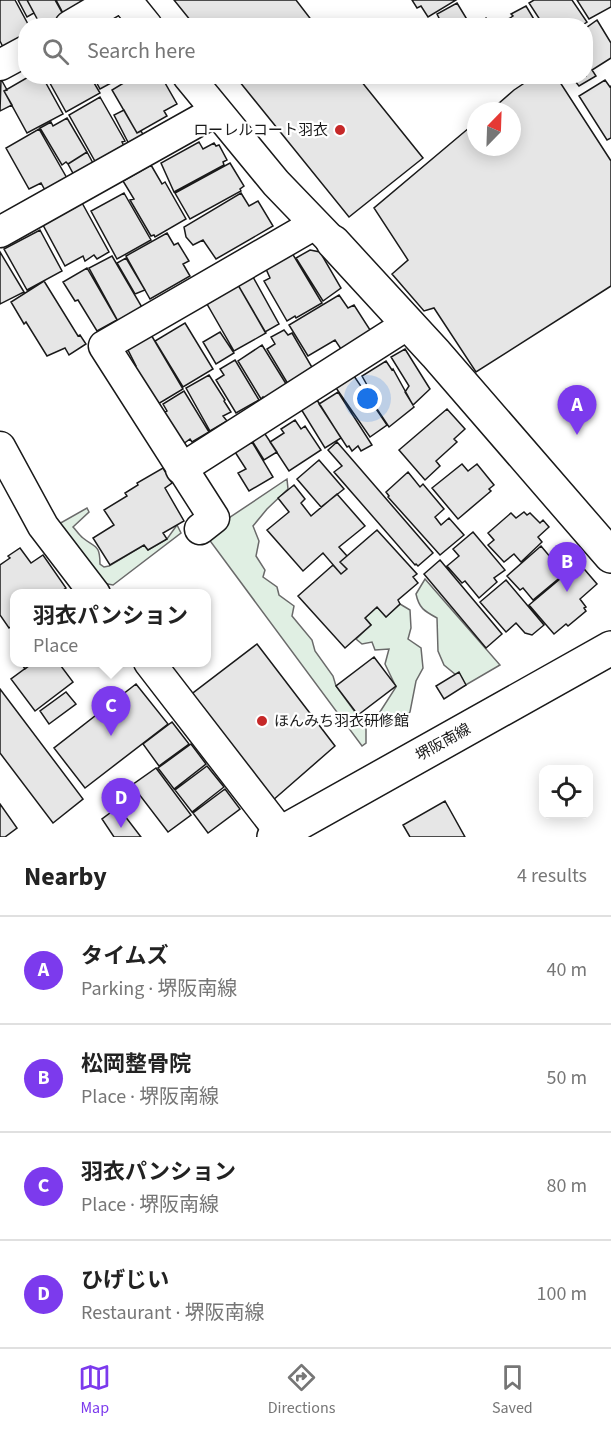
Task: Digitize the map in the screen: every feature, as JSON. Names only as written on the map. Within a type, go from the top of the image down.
[{"type":"street","points":[[84,18],[114,0]]},
{"type":"street","points":[[126,0],[141,18]]},
{"type":"street","points":[[0,65],[18,55]]},
{"type":"street","points":[[194,84],[276,183],[408,324],[611,556]]},
{"type":"street","points":[[0,232],[216,111]]},
{"type":"street","points":[[200,529],[214,518],[104,346],[324,233]]},
{"type":"street","points":[[181,469],[408,324]]},
{"type":"street","points":[[0,447],[43,526],[92,589]]},
{"type":"street","name":"堺阪南線","points":[[278,835],[611,648]]},
{"type":"street","points":[[152,667],[278,835]]},
{"type":"green space","points":[[287,479],[288,489],[253,526],[259,541],[256,556],[265,570],[263,577],[277,587],[279,595],[294,606],[292,616],[312,640],[315,651],[333,676],[336,686],[366,727],[366,743],[362,746],[205,534]]},
{"type":"green space","points":[[87,508],[89,512],[73,527],[96,547],[100,564],[104,567],[144,545],[148,550],[167,539],[177,525],[181,533],[113,585],[97,582],[57,525]]},
{"type":"green space","points":[[425,579],[500,665],[464,686],[444,665],[438,651],[437,618],[423,609],[416,594]]},
{"type":"green space","points":[[400,604],[410,610],[411,628],[408,639],[421,648],[423,668],[416,681],[410,712],[401,723],[390,717],[378,715],[396,687],[385,664],[389,649],[375,650],[372,642],[362,644],[356,639],[371,625],[365,618],[377,607],[386,617]]},
{"type":"building","points":[[0,0],[15,0],[25,18],[18,18],[18,41],[4,49],[0,41]]},
{"type":"building","points":[[18,0],[27,0],[34,13],[27,17]]},
{"type":"building","points":[[27,0],[55,0],[65,18],[37,18]]},
{"type":"building","points":[[56,0],[81,0],[83,4],[64,15]]},
{"type":"building","points":[[174,0],[296,0],[310,18],[189,18]]},
{"type":"building","points":[[412,0],[456,0],[428,17],[421,6],[417,8]]},
{"type":"building","points":[[534,0],[572,0],[584,18],[539,18],[529,3]]},
{"type":"building","points":[[577,0],[611,0],[611,7],[588,18]]},
{"type":"building","points":[[457,3],[466,18],[439,18],[437,14]]},
{"type":"building","points":[[526,6],[533,18],[510,18],[513,16],[511,14]]},
{"type":"building","points":[[597,20],[611,43],[611,58],[593,69],[593,23]]},
{"type":"building","points":[[1,79],[7,90],[4,91],[12,105],[0,111]]},
{"type":"building","points":[[605,80],[611,86],[611,138],[607,140],[579,96]]},
{"type":"building","points":[[18,83],[46,84],[63,114],[27,133],[4,91]]},
{"type":"building","points":[[50,84],[95,84],[100,93],[66,112]]},
{"type":"building","points":[[97,84],[109,84],[100,89]]},
{"type":"building","points":[[122,84],[166,84],[177,104],[164,111],[167,116],[137,133],[112,90]]},
{"type":"building","name":"ローレルコート羽衣","points":[[241,84],[363,84],[423,158],[349,217]]},
{"type":"building","points":[[523,84],[561,84],[611,161],[611,286],[476,372],[434,308],[424,311],[392,274],[408,260],[374,208],[467,130],[467,156],[521,156],[521,102],[500,102]]},
{"type":"building","points":[[100,97],[125,141],[122,142],[125,148],[96,163],[69,115]]},
{"type":"building","points":[[124,110],[137,133],[141,131],[145,138],[130,146],[114,115]]},
{"type":"building","points":[[67,118],[87,152],[68,164],[66,162],[62,165],[40,128],[51,122],[53,126]]},
{"type":"building","points":[[39,129],[68,180],[46,192],[41,183],[29,189],[6,148]]},
{"type":"building","points":[[199,142],[203,149],[214,143],[216,146],[219,145],[227,160],[223,162],[224,165],[174,192],[161,163]]},
{"type":"building","points":[[87,152],[94,165],[75,177],[68,164]]},
{"type":"building","points":[[230,163],[244,186],[240,189],[241,191],[190,219],[175,193]]},
{"type":"building","points":[[151,165],[162,184],[165,182],[186,219],[155,237],[151,236],[130,200],[134,199],[123,181]]},
{"type":"building","points":[[124,193],[151,240],[117,259],[91,211]]},
{"type":"building","points":[[241,193],[249,206],[258,201],[273,226],[216,259],[203,240],[193,245],[186,237],[184,227]]},
{"type":"building","points":[[81,201],[109,252],[97,259],[94,255],[85,261],[83,256],[65,266],[43,225],[76,207],[75,204]]},
{"type":"building","points":[[40,230],[62,271],[27,290],[4,249]]},
{"type":"building","points":[[167,233],[174,245],[178,243],[189,261],[183,264],[190,276],[150,299],[126,256]]},
{"type":"building","points":[[310,250],[320,252],[341,288],[323,301],[296,258]]},
{"type":"building","points":[[0,252],[24,292],[0,304]]},
{"type":"building","points":[[292,253],[322,303],[287,321],[264,281],[270,278],[266,269]]},
{"type":"building","points":[[112,256],[143,309],[119,323],[89,268]]},
{"type":"building","points":[[126,258],[145,290],[135,294],[117,263]]},
{"type":"building","points":[[87,268],[117,320],[97,331],[78,300],[75,301],[63,282]]},
{"type":"building","points":[[253,277],[279,324],[265,332],[238,285]]},
{"type":"building","points":[[44,281],[78,336],[80,335],[86,344],[69,355],[65,348],[47,356],[11,302]]},
{"type":"building","points":[[238,285],[266,333],[234,351],[207,304]]},
{"type":"building","points":[[339,295],[348,308],[354,305],[372,333],[343,352],[335,340],[308,356],[289,325]]},
{"type":"building","points":[[185,323],[213,369],[183,387],[155,341]]},
{"type":"building","points":[[284,330],[288,335],[292,333],[313,369],[288,384],[267,349],[275,344],[271,337]]},
{"type":"building","points":[[220,332],[234,353],[216,364],[203,342]]},
{"type":"building","points":[[150,333],[183,389],[158,404],[132,368],[136,366],[126,346]]},
{"type":"building","points":[[262,345],[288,387],[266,401],[263,397],[261,399],[238,361]]},
{"type":"building","points":[[405,349],[430,389],[413,405],[405,392],[409,386],[391,357]]},
{"type":"building","points":[[235,360],[259,400],[236,413],[216,380],[224,375],[220,369]]},
{"type":"building","points":[[386,361],[393,369],[414,407],[389,427],[363,388],[367,385],[362,376]]},
{"type":"building","points":[[352,373],[387,425],[370,437],[334,385]]},
{"type":"building","points":[[209,375],[231,412],[223,416],[227,421],[210,431],[186,388]]},
{"type":"building","points":[[184,391],[209,432],[192,442],[190,439],[179,447],[160,415],[167,411],[163,404]]},
{"type":"building","points":[[338,392],[372,445],[361,451],[358,446],[352,451],[349,446],[347,447],[319,404]]},
{"type":"building","points":[[317,400],[341,438],[325,448],[301,409]]},
{"type":"building","points":[[447,409],[465,429],[454,439],[457,442],[436,461],[440,466],[425,480],[399,450]]},
{"type":"building","points":[[295,420],[301,429],[305,426],[321,450],[289,471],[270,442],[284,433],[281,429]]},
{"type":"building","points":[[263,431],[277,452],[264,460],[251,439]]},
{"type":"building","points":[[252,442],[273,477],[249,491],[238,473],[246,469],[235,452]]},
{"type":"building","points":[[337,442],[433,553],[418,566],[334,472],[342,466],[328,450]]},
{"type":"building","points":[[319,460],[344,489],[321,507],[297,479]]},
{"type":"building","points":[[462,464],[468,471],[477,464],[494,485],[489,489],[491,491],[458,519],[432,488]]},
{"type":"building","points":[[163,468],[172,483],[165,488],[184,521],[163,533],[167,539],[148,550],[144,545],[110,565],[93,538],[114,525],[104,510],[127,496],[125,493],[138,485],[137,483]]},
{"type":"building","points":[[408,472],[420,487],[423,484],[444,509],[435,517],[441,525],[449,518],[464,535],[440,555],[386,492]]},
{"type":"building","points":[[294,485],[305,499],[301,503],[311,516],[337,494],[365,526],[339,547],[347,556],[340,562],[347,569],[341,574],[323,553],[303,571],[267,530],[289,512],[278,498]]},
{"type":"building","points":[[524,512],[527,515],[530,513],[540,523],[543,520],[549,527],[538,537],[542,542],[521,562],[514,554],[504,562],[488,545],[494,540],[488,533],[511,513],[516,518]]},
{"type":"building","points":[[377,530],[417,574],[413,577],[418,583],[398,600],[400,604],[386,617],[377,607],[365,618],[371,625],[345,648],[298,596],[333,565],[341,574],[347,569],[340,562]]},
{"type":"building","points":[[473,532],[505,570],[494,578],[497,582],[479,598],[465,581],[462,583],[447,566],[459,556],[453,549]]},
{"type":"building","points":[[541,546],[563,575],[533,600],[523,588],[520,590],[507,576]]},
{"type":"building","points":[[20,548],[31,563],[43,555],[66,588],[10,589],[9,628],[0,615],[0,565],[10,558],[8,556]]},
{"type":"building","points":[[440,560],[502,634],[486,648],[424,574]]},
{"type":"building","points":[[579,563],[597,584],[580,599],[586,611],[554,634],[529,605]]},
{"type":"building","points":[[506,580],[544,625],[532,635],[525,633],[516,623],[506,632],[480,602]]},
{"type":"building","name":"ほんみち羽衣研修館","points":[[257,644],[335,746],[272,801],[189,696]]},
{"type":"building","points":[[374,657],[396,686],[358,715],[336,686]]},
{"type":"building","points":[[27,667],[62,667],[73,682],[35,711],[11,679]]},
{"type":"building","points":[[459,672],[466,685],[444,699],[436,686]]},
{"type":"building","points":[[136,684],[168,724],[85,788],[54,748]]},
{"type":"building","points":[[0,689],[83,799],[53,823],[0,753]]},
{"type":"building","points":[[66,692],[76,704],[49,724],[40,711]]},
{"type":"building","points":[[172,722],[189,744],[159,766],[143,744]]},
{"type":"building","points":[[191,744],[206,764],[174,789],[158,768]]},
{"type":"building","points":[[207,766],[224,787],[192,812],[175,790]]},
{"type":"building","points":[[156,768],[191,815],[168,832],[132,785]]},
{"type":"building","points":[[225,789],[240,809],[208,833],[193,813]]},
{"type":"building","points":[[445,801],[465,837],[410,837],[403,825]]},
{"type":"building","points":[[0,804],[17,828],[5,837],[0,837]]},
{"type":"building","points":[[118,807],[141,837],[114,837],[102,819]]},
{"type":"place","name":"ローレルコート羽衣","points":[[340,130]]},
{"type":"place","name":"タイムズ","points":[[577,435]]},
{"type":"place","name":"松岡整骨院","points":[[567,592]]},
{"type":"place","name":"ほんみち羽衣研修館","points":[[262,721]]},
{"type":"place","name":"羽衣パンション","points":[[111,736]]},
{"type":"place","name":"ひげじい","points":[[121,828]]}]
